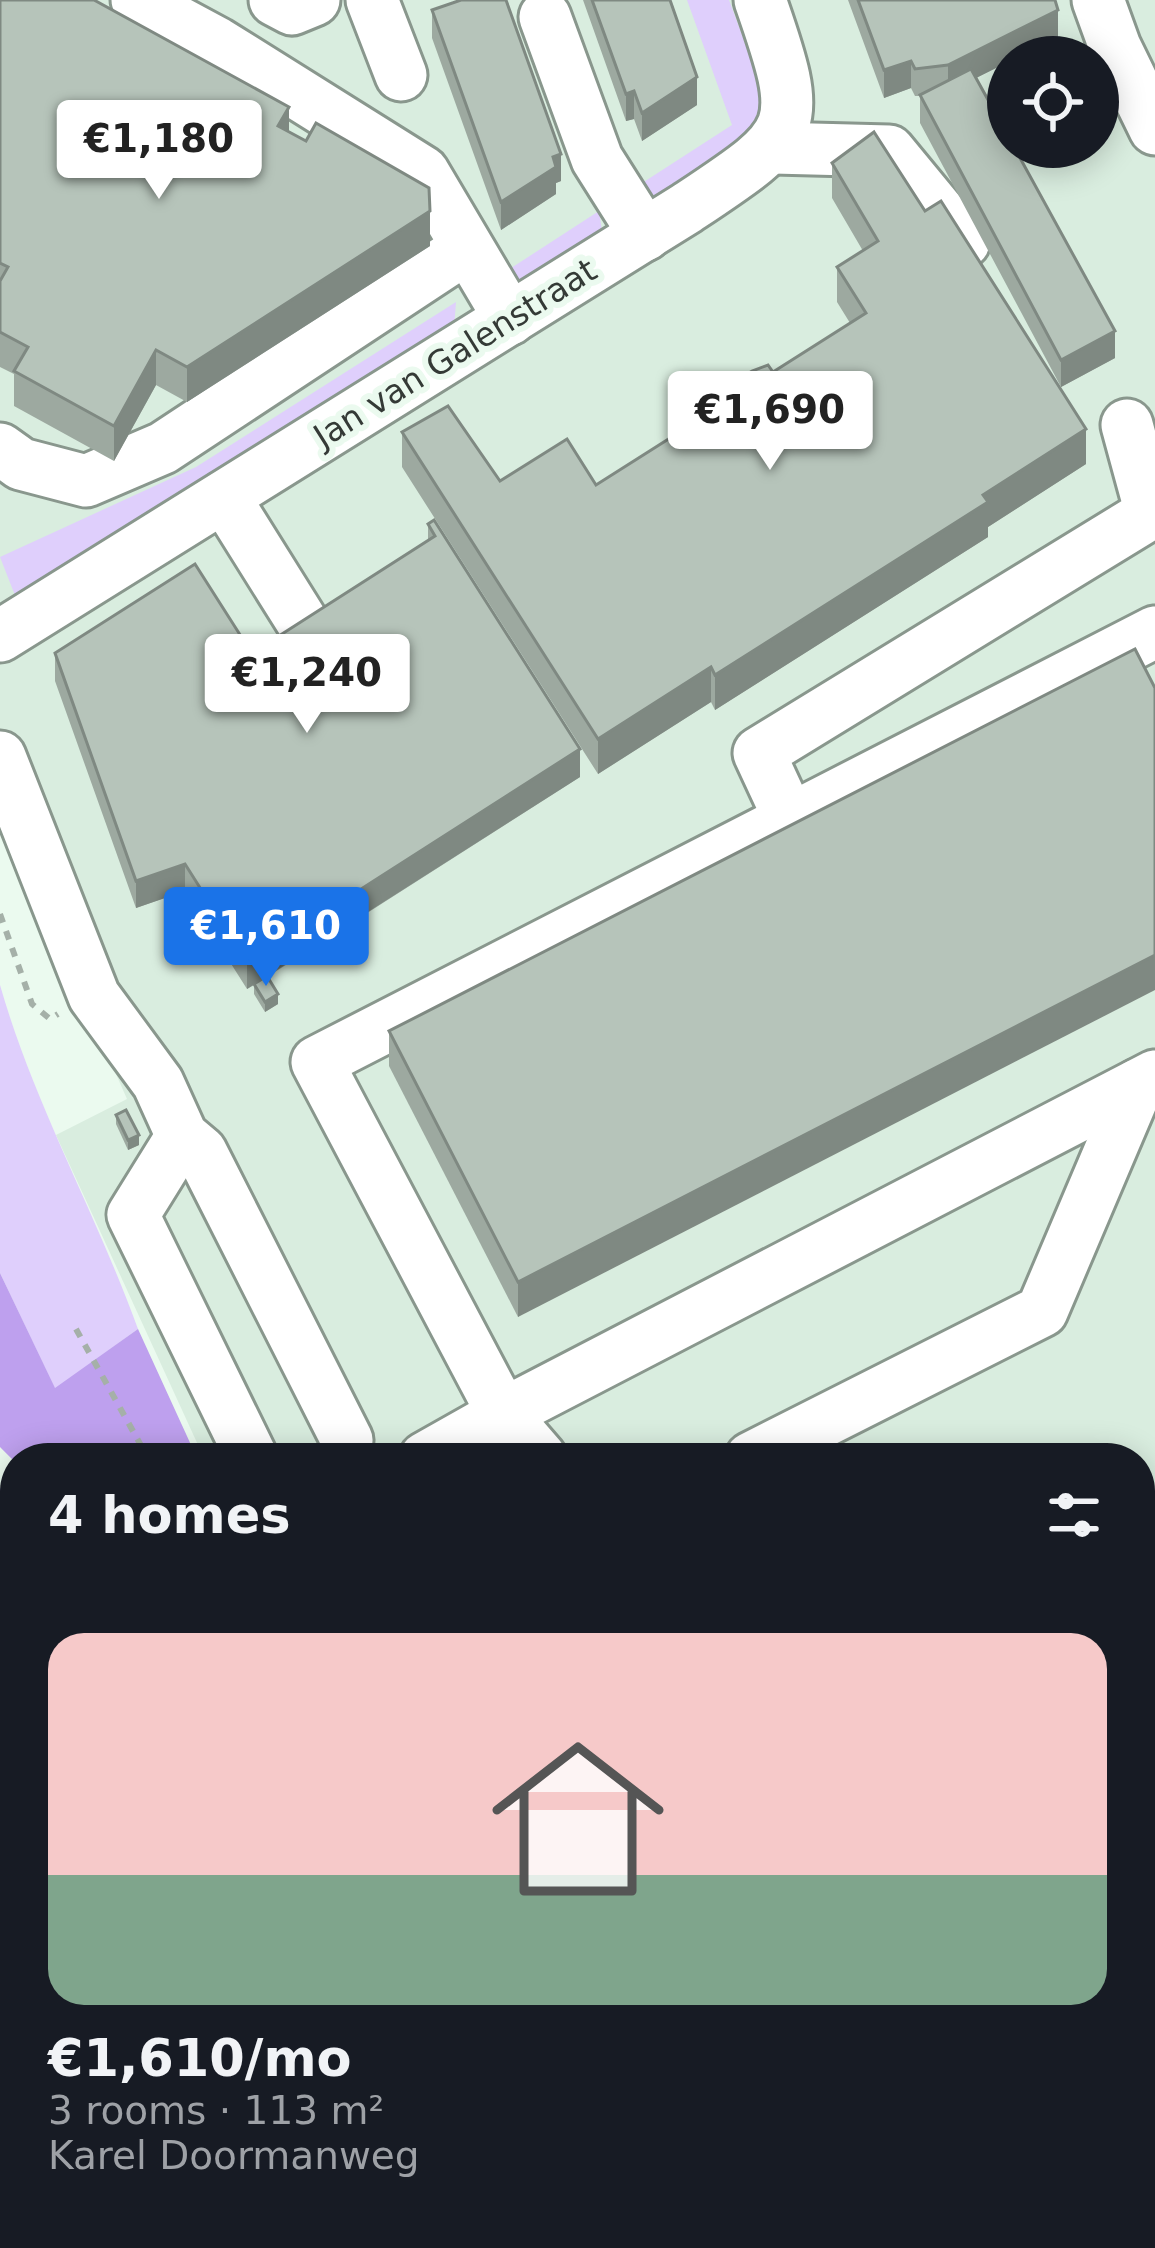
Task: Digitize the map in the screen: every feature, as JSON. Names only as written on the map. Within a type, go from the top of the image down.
[{"type":"street","points":[[137,0],[217,43],[423,172],[510,319]]},
{"type":"street","points":[[275,0],[292,9],[314,0]]},
{"type":"street","points":[[372,0],[401,75]]},
{"type":"street","points":[[760,0],[791,99],[774,148],[889,151],[964,242]]},
{"type":"street","points":[[1098,0],[1114,47],[1155,129]]},
{"type":"street","points":[[545,17],[597,159],[645,235]]},
{"type":"street","name":"Jan van Galenstraat","points":[[0,636],[645,235],[774,148]]},
{"type":"street","points":[[0,449],[21,464],[86,481],[163,448],[465,249]]},
{"type":"street","points":[[790,820],[759,753],[1153,516],[1127,424]]},
{"type":"street","points":[[224,497],[306,628]]},
{"type":"street","points":[[528,1443],[503,1414],[317,1061],[1155,632]]},
{"type":"street","points":[[0,757],[94,996],[158,1083],[182,1136],[201,1152],[346,1443]]},
{"type":"street","points":[[452,1443],[1146,1080]]},
{"type":"street","points":[[781,1443],[1042,1311],[1146,1080]]},
{"type":"street","points":[[182,1136],[133,1214],[245,1443]]},
{"type":"path","points":[[0,914],[32,1004],[50,1018],[94,996]]},
{"type":"path","points":[[76,1329],[140,1443]]},
{"type":"shaded area","points":[[0,0],[1155,0],[1155,1443],[197,1443],[56,1135],[127,1099],[0,811]]},
{"type":"shaded area","points":[[687,0],[729,0],[764,94],[756,131],[664,196],[646,196],[636,187],[732,125]]},
{"type":"shaded area","points":[[599,211],[602,231],[594,241],[518,286],[502,274]]},
{"type":"shaded area","points":[[456,302],[454,329],[18,603],[0,557],[196,467]]},
{"type":"shaded area","points":[[0,985],[30,1073],[138,1329],[55,1389],[0,1273]]},
{"type":"shaded area","points":[[0,1273],[55,1388],[138,1329],[190,1443],[0,1443]]},
{"type":"building","points":[[0,0],[94,0],[289,107],[278,126],[306,141],[316,123],[429,188],[430,211],[187,367],[156,350],[114,426],[14,371],[28,347],[0,332],[0,281],[8,267],[0,263]]},
{"type":"building","points":[[461,0],[506,0],[561,154],[553,157],[556,167],[501,202],[432,10]]},
{"type":"building","points":[[592,0],[670,0],[697,77],[642,113],[634,91],[626,94]]},
{"type":"building","points":[[858,0],[1055,0],[1058,10],[1006,36],[987,36],[987,46],[948,65],[915,69],[911,61],[884,70]]},
{"type":"building","points":[[971,69],[987,98],[987,168],[1026,168],[1115,331],[1061,360],[920,95]]},
{"type":"building","points":[[874,132],[925,211],[941,201],[1086,429],[983,495],[988,502],[715,675],[711,667],[598,739],[402,432],[448,406],[500,481],[567,439],[596,485],[689,426],[682,415],[752,371],[768,365],[773,372],[866,313],[837,267],[878,241],[832,163]]},
{"type":"building","points":[[434,520],[580,749],[247,962],[185,864],[136,881],[55,653],[195,564],[244,641],[249,638],[257,650],[435,536],[428,524]]},
{"type":"building","points":[[1135,649],[1155,688],[1155,955],[518,1282],[389,1031]]},
{"type":"building","points":[[267,976],[278,994],[265,1002],[254,984]]},
{"type":"building","points":[[126,1110],[139,1135],[128,1140],[116,1115]]}]
